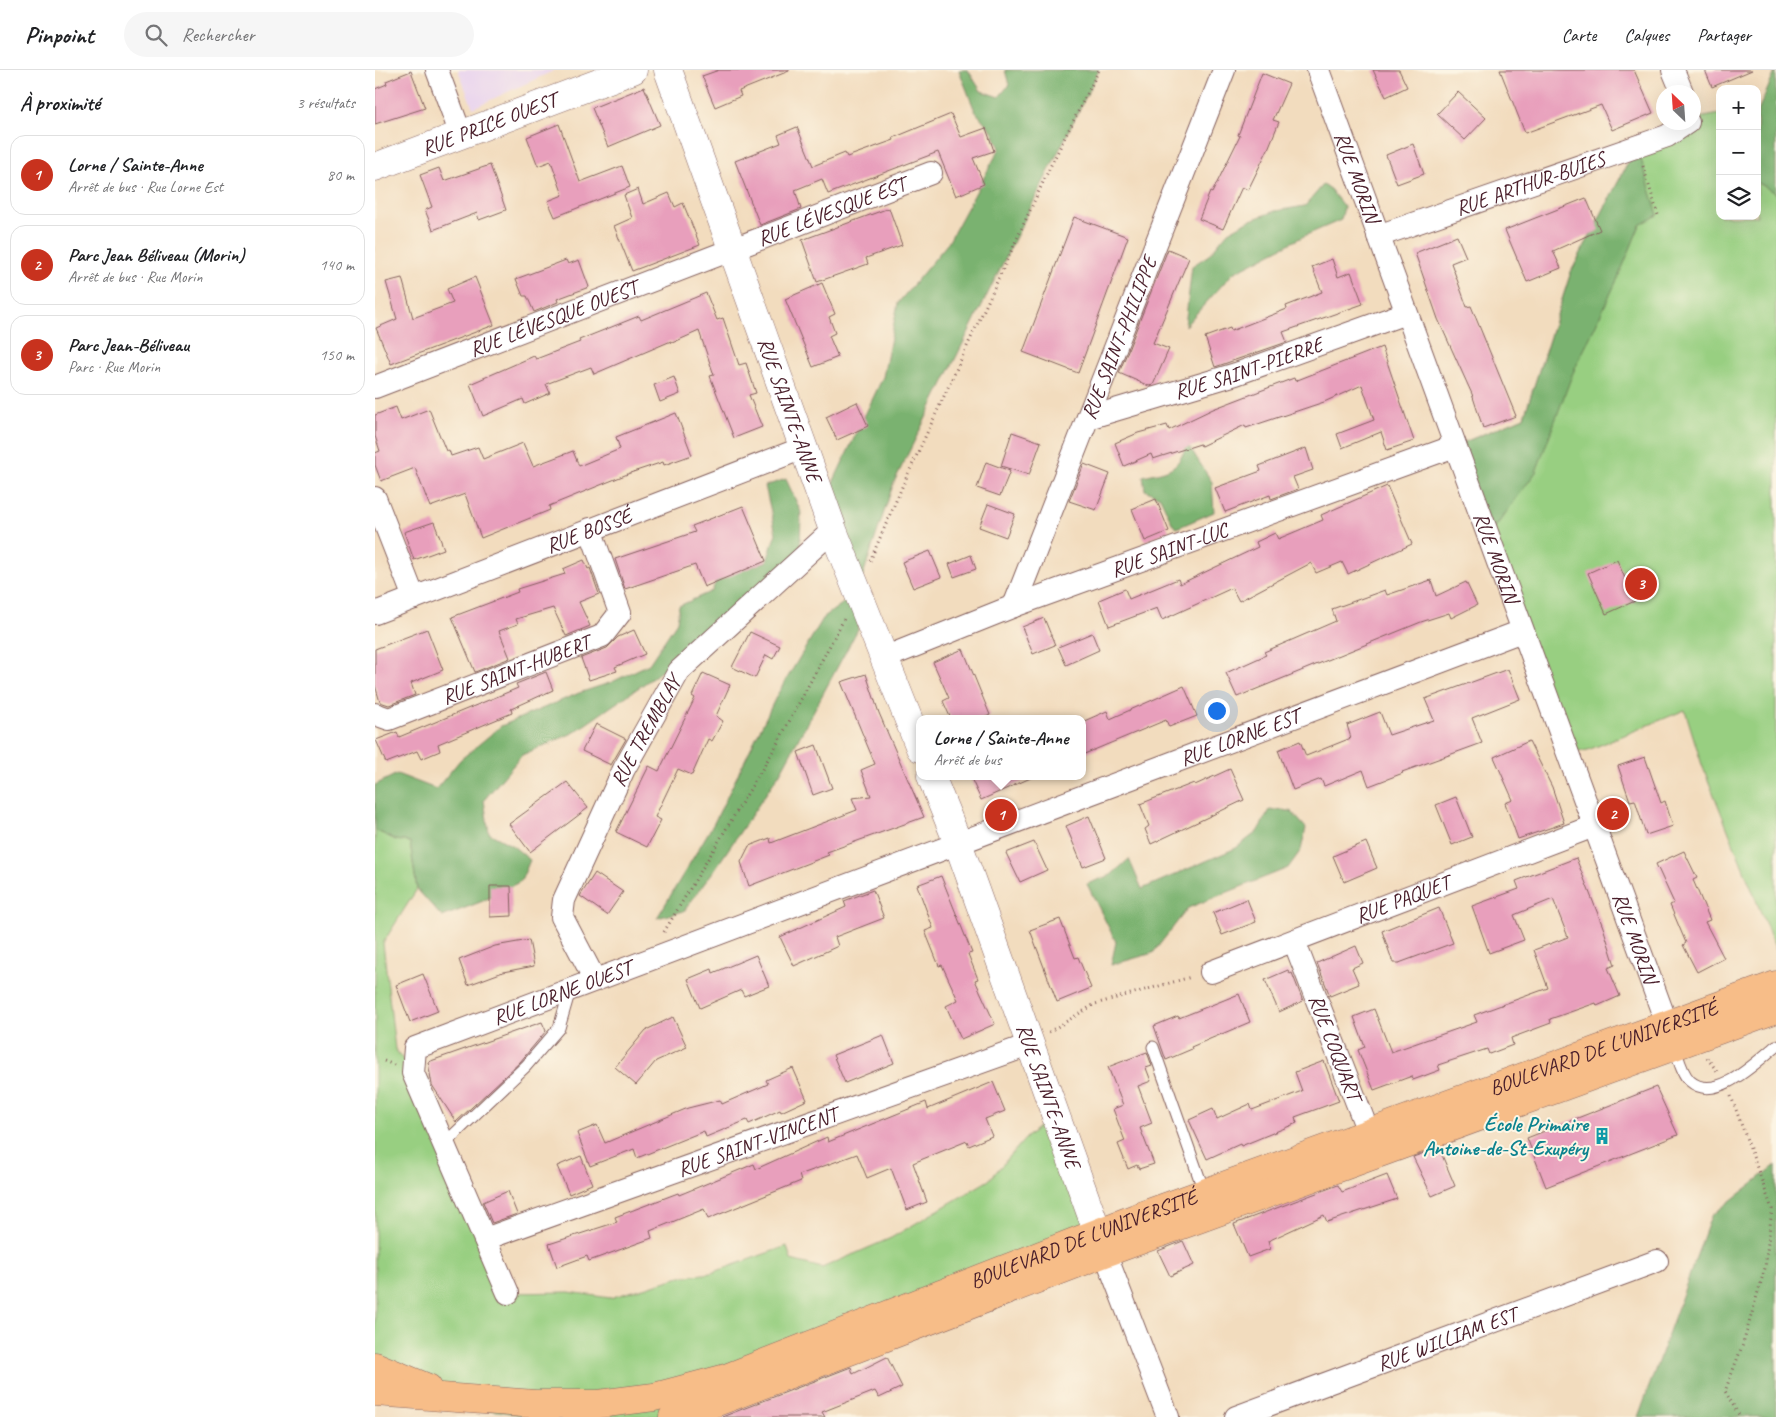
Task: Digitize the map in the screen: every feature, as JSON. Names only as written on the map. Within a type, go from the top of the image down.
[{"type":"main road","name":"BOULEVARD DE L'UNIVERSITÉ","points":[[375,1392],[455,1400],[535,1404],[598,1404],[654,1397],[725,1378],[1671,1035],[1776,985]]},
{"type":"main road","name":"BOULEVARD DE L'UNIVERSITÉ","points":[[1671,1035],[1776,1009]]},
{"type":"main road","name":"BOULEVARD DE L'UNIVERSITÉ","points":[[673,1417],[717,1402],[1101,1243],[1205,1194],[1373,1144]]},
{"type":"main road","points":[[375,1366],[455,1400]]},
{"type":"street","points":[[437,70],[461,135]]},
{"type":"street","name":"RUE PRICE OUEST","points":[[375,167],[633,70]]},
{"type":"street","name":"RUE SAINTE-ANNE","points":[[668,70],[833,530],[916,738]]},
{"type":"street","name":"RUE SAINT-PHILIPPE","points":[[1014,606],[1224,70]]},
{"type":"street","name":"RUE MORIN","points":[[1318,70],[1671,1035]]},
{"type":"street","points":[[1673,70],[1679,85]]},
{"type":"street","name":"RUE ARTHUR-BUIES","points":[[1379,236],[1667,136],[1677,130]]},
{"type":"street","name":"RUE LÉVESQUE EST","points":[[732,248],[931,173]]},
{"type":"street","name":"RUE LÉVESQUE OUEST","points":[[375,387],[732,248]]},
{"type":"street","name":"RUE SAINT-PIERRE","points":[[1088,418],[1236,374],[1407,313]]},
{"type":"street","name":"RUE SAINT-LUC","points":[[884,658],[1014,606],[1455,446]]},
{"type":"street","name":"RUE BOSSÉ","points":[[375,613],[803,448]]},
{"type":"street","points":[[375,498],[413,598]]},
{"type":"street","name":"RUE SAINT-HUBERT","points":[[375,714],[389,719],[602,636],[620,613],[590,529]]},
{"type":"street","name":"RUE TREMBLAY","points":[[595,980],[561,917],[564,900],[624,769],[679,671],[833,530]]},
{"type":"street","name":"RUE LORNE EST","points":[[958,843],[1522,630]]},
{"type":"street","name":"RUE SAINTE-ANNE","points":[[933,780],[958,843],[1101,1243],[1168,1417]]},
{"type":"street","name":"RUE PAQUET","points":[[1211,972],[1594,826]]},
{"type":"street","name":"RUE LORNE OUEST","points":[[508,1293],[413,1073],[415,1048],[958,843]]},
{"type":"street","name":"RUE COQUART","points":[[1294,941],[1373,1144]]},
{"type":"street","name":"RUE SAINT-VINCENT","points":[[485,1239],[1029,1044]]},
{"type":"street","name":"RUE WILLIAM EST","points":[[1236,1417],[1657,1261]]},
{"type":"lane","points":[[444,1144],[526,1066],[559,1028],[570,990]]},
{"type":"lane","points":[[1671,1035],[1689,1080],[1704,1087],[1727,1083],[1745,1073],[1776,1046]]},
{"type":"lane","points":[[1153,1047],[1205,1194]]},
{"type":"path","points":[[642,963],[680,908],[752,786],[857,593],[902,487],[1051,164],[1099,70]]},
{"type":"path","points":[[1637,146],[1658,215]]},
{"type":"path","points":[[1029,1044],[1095,1004],[1211,972]]},
{"type":"path","points":[[1705,1056],[1727,1083],[1772,1209],[1765,1268],[1743,1344],[1725,1391],[1740,1417]]},
{"type":"shaded area","points":[[458,70],[553,70],[553,71],[473,108]]},
{"type":"green space","points":[[959,70],[968,70],[981,91],[999,97],[1009,85],[1005,70],[1099,70],[894,482],[857,593],[828,493],[883,377],[898,303],[948,243],[1000,148],[992,131],[975,111]]},
{"type":"green space","points":[[1776,70],[1776,193],[1761,184],[1761,104]]},
{"type":"green space","points":[[1716,115],[1716,220],[1761,220],[1761,184],[1776,193],[1776,950],[1702,765],[1685,710],[1588,750],[1568,754],[1455,446],[1524,417],[1571,272],[1637,146],[1671,130],[1701,130],[1701,118]]},
{"type":"green space","points":[[1637,146],[1658,215],[1640,225],[1618,278],[1572,375],[1536,472],[1488,537],[1455,446],[1524,417],[1571,272]]},
{"type":"green space","points":[[1323,185],[1330,189],[1344,207],[1341,220],[1304,236],[1233,273],[1185,326],[1192,266],[1209,255],[1228,232],[1248,221],[1275,211],[1305,206]]},
{"type":"green space","points":[[1187,443],[1212,482],[1214,512],[1177,528],[1173,525],[1160,497],[1145,490],[1143,476],[1171,468],[1180,459]]},
{"type":"green space","points":[[786,479],[801,512],[800,550],[740,608],[651,679],[573,733],[522,755],[484,800],[489,833],[513,846],[530,860],[521,881],[483,901],[442,917],[417,889],[410,842],[396,840],[375,830],[375,785],[397,774],[436,789],[460,760],[501,726],[579,693],[612,682],[649,664],[677,622],[679,606],[712,591],[723,564],[740,571],[767,561],[776,533],[765,486]]},
{"type":"green space","points":[[857,593],[858,629],[780,773],[684,911],[657,918],[714,823],[777,695],[824,617]]},
{"type":"green space","points":[[1270,810],[1291,811],[1306,828],[1301,850],[1288,868],[1188,908],[1153,953],[1111,965],[1116,942],[1087,884],[1111,875],[1129,859],[1142,889],[1236,848],[1257,832]]},
{"type":"green space","points":[[375,830],[396,840],[410,842],[417,889],[383,943],[395,1049],[413,1073],[508,1293],[569,1292],[610,1298],[680,1277],[711,1273],[787,1246],[791,1260],[822,1268],[891,1238],[989,1180],[1025,1139],[1054,1114],[1105,1253],[673,1417],[535,1417],[375,1392]]},
{"type":"green space","points":[[1776,1165],[1776,1417],[1638,1417],[1711,1216]]},
{"type":"building","points":[[719,70],[789,71],[739,91],[741,96],[715,107],[702,76]]},
{"type":"building","points":[[1373,70],[1399,70],[1407,87],[1386,97]]},
{"type":"building","points":[[1500,70],[1634,70],[1653,113],[1612,130],[1601,105],[1525,133]]},
{"type":"building","points":[[1705,70],[1752,70],[1716,85],[1712,87]]},
{"type":"building","points":[[411,71],[425,108],[375,124],[375,89],[387,84],[386,81]]},
{"type":"building","points":[[1262,73],[1289,84],[1273,120],[1279,122],[1268,149],[1248,190],[1242,187],[1223,229],[1199,219],[1210,192],[1212,193],[1240,136],[1238,135]]},
{"type":"building","points":[[644,87],[660,125],[608,147],[592,108]]},
{"type":"building","points":[[1458,92],[1486,118],[1465,140],[1437,114]]},
{"type":"building","points":[[951,114],[961,137],[986,128],[994,151],[973,158],[984,184],[956,196],[938,152],[828,194],[822,179],[795,190],[801,209],[760,225],[735,161],[781,143],[778,135],[797,127],[813,166],[845,153],[847,157],[894,140],[893,138]]},
{"type":"building","points":[[559,124],[580,182],[622,166],[630,187],[555,217],[548,201],[563,195],[551,161],[538,166],[527,137]]},
{"type":"building","points":[[1413,144],[1424,174],[1397,184],[1386,155]]},
{"type":"building","points":[[490,165],[506,210],[479,220],[477,213],[433,230],[425,210],[432,207],[420,175],[439,168],[444,181]]},
{"type":"building","points":[[638,189],[643,204],[669,193],[675,207],[683,203],[700,245],[632,271],[614,226],[632,218],[624,195]]},
{"type":"building","points":[[1586,198],[1600,230],[1553,251],[1561,268],[1527,282],[1505,230]]},
{"type":"building","points":[[889,208],[902,245],[866,258],[868,264],[817,282],[802,240]]},
{"type":"building","points":[[1074,217],[1128,237],[1078,373],[1023,352]]},
{"type":"building","points":[[1457,236],[1466,257],[1451,263],[1467,307],[1471,306],[1516,416],[1483,428],[1472,394],[1438,319],[1415,253]]},
{"type":"building","points":[[1168,249],[1189,258],[1153,343],[1169,349],[1153,385],[1149,386],[1119,373]]},
{"type":"building","points":[[1332,259],[1338,277],[1351,272],[1363,304],[1283,332],[1287,342],[1215,367],[1205,337],[1230,328],[1231,331],[1287,309],[1286,306],[1322,292],[1312,267]]},
{"type":"building","points":[[566,260],[568,264],[579,260],[589,287],[557,299],[558,302],[534,312],[527,296],[523,296],[516,279]]},
{"type":"building","points":[[475,277],[494,325],[391,364],[376,328],[397,319],[386,282],[402,278],[413,318],[453,303],[447,289]]},
{"type":"building","points":[[822,283],[835,314],[829,317],[835,333],[829,336],[838,357],[813,367],[785,299]]},
{"type":"building","points":[[706,293],[717,320],[723,318],[739,365],[746,363],[756,393],[749,395],[762,427],[734,438],[710,376],[714,375],[699,331],[594,374],[591,367],[546,384],[550,393],[525,404],[523,399],[483,416],[470,384],[534,356],[536,359],[639,316],[641,320]]},
{"type":"building","points":[[1382,347],[1414,441],[1387,450],[1381,432],[1342,448],[1337,434],[1374,420],[1362,385],[1324,402],[1246,428],[1245,425],[1201,446],[1200,444],[1153,459],[1151,454],[1124,466],[1115,443],[1138,433],[1167,425],[1169,430],[1213,409],[1294,378],[1295,381]]},
{"type":"building","points":[[674,377],[680,394],[660,402],[654,385]]},
{"type":"building","points":[[857,402],[868,426],[837,440],[826,417]]},
{"type":"building","points":[[396,407],[401,420],[429,409],[446,451],[449,450],[451,456],[478,447],[483,459],[523,443],[533,466],[573,451],[579,466],[620,449],[616,437],[676,413],[692,455],[664,465],[663,462],[630,473],[549,506],[550,510],[481,538],[465,494],[430,507],[415,468],[381,481],[375,465],[375,453],[380,451],[375,436],[375,415]]},
{"type":"building","points":[[1012,432],[1041,442],[1029,475],[1001,466]]},
{"type":"building","points":[[1306,448],[1313,470],[1293,477],[1298,489],[1271,499],[1270,495],[1225,512],[1215,488],[1261,471],[1259,466]]},
{"type":"building","points":[[986,462],[1010,471],[1000,496],[977,488]]},
{"type":"building","points":[[1084,464],[1110,474],[1096,510],[1069,501]]},
{"type":"building","points":[[1387,486],[1412,544],[1348,574],[1342,562],[1316,573],[1311,563],[1239,601],[1232,588],[1162,620],[1157,608],[1109,626],[1099,600],[1125,589],[1129,599],[1178,579],[1180,584],[1258,547],[1256,542],[1275,533],[1278,539],[1323,520],[1321,515]]},
{"type":"building","points":[[1156,499],[1169,531],[1145,541],[1132,509]]},
{"type":"building","points":[[988,504],[1015,514],[1006,537],[979,527]]},
{"type":"building","points":[[743,506],[766,561],[704,587],[695,565],[625,589],[615,559],[695,532],[692,526]]},
{"type":"building","points":[[434,522],[444,549],[414,560],[404,532]]},
{"type":"building","points":[[930,551],[941,577],[913,588],[902,562]]},
{"type":"building","points":[[971,555],[976,569],[954,577],[949,564]]},
{"type":"building","points":[[584,560],[588,569],[590,568],[599,594],[579,602],[590,626],[566,636],[553,608],[516,619],[518,624],[499,631],[510,658],[475,672],[452,617],[518,592],[517,589],[565,574],[563,569]]},
{"type":"building","points":[[1617,560],[1635,601],[1606,614],[1588,573]]},
{"type":"building","points":[[1431,580],[1436,596],[1466,582],[1477,605],[1451,618],[1449,613],[1421,622],[1237,697],[1226,673],[1266,655],[1264,652],[1336,621],[1332,609],[1385,590],[1387,595]]},
{"type":"building","points":[[1044,618],[1055,645],[1033,654],[1022,627]]},
{"type":"building","points":[[427,629],[443,670],[411,683],[415,695],[389,705],[380,702],[375,685],[375,649]]},
{"type":"building","points":[[634,630],[645,654],[615,667],[617,671],[589,680],[581,658],[607,648],[618,637]]},
{"type":"building","points":[[750,632],[780,646],[773,659],[766,655],[755,678],[732,667]]},
{"type":"building","points":[[1092,633],[1099,650],[1066,665],[1058,647]]},
{"type":"building","points":[[963,649],[990,715],[949,715],[943,701],[949,698],[933,662]]},
{"type":"building","points":[[1508,669],[1520,699],[1472,718],[1482,743],[1369,786],[1363,770],[1324,786],[1321,779],[1293,790],[1278,750],[1300,741],[1306,756],[1351,738],[1347,725],[1380,712],[1389,735],[1434,720],[1425,699]]},
{"type":"building","points":[[546,672],[553,690],[511,709],[512,713],[438,744],[440,751],[421,759],[417,751],[386,763],[376,740],[397,732],[399,737],[518,688],[516,684]]},
{"type":"building","points":[[703,673],[730,685],[716,716],[723,721],[712,741],[708,739],[692,775],[678,769],[655,817],[661,820],[647,847],[616,832],[649,766],[659,771],[695,698],[692,696]]},
{"type":"building","points":[[866,674],[879,713],[924,817],[827,852],[829,855],[749,886],[741,862],[749,846],[770,838],[771,843],[857,810],[852,798],[871,796],[861,770],[875,764],[841,682]]},
{"type":"building","points":[[1184,686],[1197,716],[1169,727],[1166,720],[1086,753],[1086,720],[1107,711],[1110,719]]},
{"type":"building","points":[[596,724],[626,739],[611,765],[582,751]]},
{"type":"building","points":[[1529,741],[1552,787],[1564,823],[1518,839],[1505,803],[1513,800],[1494,757]]},
{"type":"building","points":[[816,745],[832,788],[813,795],[798,752]]},
{"type":"building","points":[[1645,757],[1661,803],[1665,801],[1673,826],[1646,835],[1635,800],[1630,801],[1618,766]]},
{"type":"building","points":[[1230,769],[1244,800],[1151,844],[1145,829],[1149,826],[1140,804],[1194,783],[1195,785]]},
{"type":"building","points":[[972,780],[1026,780],[981,800]]},
{"type":"building","points":[[567,782],[588,808],[530,852],[509,824]]},
{"type":"building","points":[[1456,797],[1472,837],[1452,845],[1436,805]]},
{"type":"building","points":[[1089,816],[1106,858],[1083,867],[1066,826]]},
{"type":"building","points":[[1034,842],[1047,870],[1020,882],[1006,853]]},
{"type":"building","points":[[1366,842],[1377,868],[1344,882],[1333,856]]},
{"type":"building","points":[[1684,851],[1697,878],[1693,880],[1710,920],[1705,922],[1724,958],[1697,972],[1683,945],[1686,943],[1670,905],[1674,903],[1656,864]]},
{"type":"building","points":[[1576,858],[1603,927],[1615,965],[1608,968],[1620,996],[1597,1006],[1596,1003],[1550,1019],[1551,1023],[1511,1038],[1513,1045],[1489,1054],[1487,1049],[1438,1065],[1440,1070],[1413,1080],[1412,1076],[1374,1090],[1358,1050],[1365,1047],[1354,1017],[1374,1009],[1391,1052],[1477,1022],[1474,1015],[1548,988],[1534,950],[1568,937],[1553,899],[1514,915],[1524,940],[1489,953],[1472,906],[1519,889],[1516,881]]},
{"type":"building","points":[[595,873],[623,892],[607,915],[580,896]]},
{"type":"building","points":[[941,876],[972,953],[968,954],[978,979],[975,980],[995,1024],[961,1039],[946,1006],[958,1000],[942,965],[939,966],[925,931],[933,928],[917,885]]},
{"type":"building","points":[[490,886],[511,886],[512,916],[490,917]]},
{"type":"building","points":[[873,890],[884,918],[835,937],[838,946],[794,966],[780,937],[846,907],[844,901]]},
{"type":"building","points":[[1247,899],[1256,922],[1222,935],[1213,913]]},
{"type":"building","points":[[1439,908],[1453,943],[1399,963],[1393,963],[1382,931]]},
{"type":"building","points":[[1060,919],[1075,958],[1078,957],[1091,988],[1057,1002],[1030,930]]},
{"type":"building","points":[[529,940],[534,966],[503,972],[468,985],[459,960],[495,946]]},
{"type":"building","points":[[1356,946],[1363,963],[1352,968],[1359,984],[1330,996],[1317,963]]},
{"type":"building","points":[[756,955],[769,986],[744,996],[741,990],[700,1008],[688,979],[712,969],[713,973]]},
{"type":"building","points":[[1288,970],[1290,974],[1292,973],[1303,1001],[1279,1012],[1265,980]]},
{"type":"building","points":[[423,974],[438,1011],[410,1022],[396,985]]},
{"type":"building","points":[[1239,994],[1250,1022],[1191,1047],[1192,1049],[1166,1060],[1154,1026]]},
{"type":"building","points":[[673,1017],[687,1047],[656,1061],[636,1085],[615,1067],[646,1030]]},
{"type":"building","points":[[542,1022],[546,1031],[520,1062],[456,1122],[432,1085],[428,1062]]},
{"type":"building","points":[[883,1035],[894,1063],[845,1083],[833,1055]]},
{"type":"building","points":[[1147,1052],[1152,1066],[1146,1068],[1151,1081],[1138,1086],[1152,1123],[1140,1128],[1154,1164],[1139,1169],[1137,1165],[1128,1169],[1118,1144],[1125,1141],[1113,1109],[1123,1105],[1108,1067]]},
{"type":"building","points":[[1324,1061],[1339,1101],[1295,1117],[1297,1123],[1241,1146],[1240,1144],[1207,1159],[1189,1120],[1213,1109],[1217,1119],[1250,1104],[1252,1110],[1302,1091],[1295,1072]]},
{"type":"building","points":[[793,1068],[807,1100],[749,1124],[747,1120],[706,1137],[704,1131],[637,1158],[634,1149],[590,1166],[577,1133],[597,1125],[605,1143],[688,1108],[720,1100],[722,1104],[768,1084],[766,1080]]},
{"type":"building","points":[[993,1082],[1005,1111],[985,1119],[992,1136],[969,1146],[967,1141],[913,1163],[927,1202],[907,1210],[891,1168],[867,1178],[857,1154],[799,1175],[801,1181],[708,1219],[704,1209],[650,1231],[652,1238],[589,1261],[587,1256],[557,1267],[549,1244],[617,1222],[615,1217],[678,1193],[679,1195],[754,1164],[756,1169],[827,1137],[828,1142],[926,1102],[928,1109]]},
{"type":"building","name":"École Primaire Antoine-de-St-Exupéry","points":[[1656,1087],[1678,1135],[1546,1187],[1527,1138]]},
{"type":"building","points":[[1439,1148],[1455,1186],[1432,1196],[1413,1157]]},
{"type":"building","points":[[581,1156],[592,1184],[569,1194],[557,1166]]},
{"type":"building","points":[[1387,1175],[1397,1199],[1327,1222],[1324,1215],[1268,1241],[1270,1249],[1248,1257],[1234,1224],[1338,1185],[1342,1192]]},
{"type":"building","points":[[508,1191],[517,1214],[492,1223],[483,1202]]},
{"type":"building","points":[[1183,1241],[1194,1265],[1170,1276],[1158,1251]]},
{"type":"building","points":[[887,1357],[902,1387],[879,1398],[875,1391],[822,1412],[825,1417],[722,1417],[851,1367],[853,1374]]},
{"type":"place","name":"Parc Jean-Béliveau","points":[[1641,584]]},
{"type":"place","name":"Parc Jean Béliveau (Morin)","points":[[1613,814]]},
{"type":"place","name":"Lorne / Sainte-Anne","points":[[1001,815]]},
{"type":"place","name":"École Primaire Antoine-de-St-Exupéry","points":[[1602,1136]]}]
